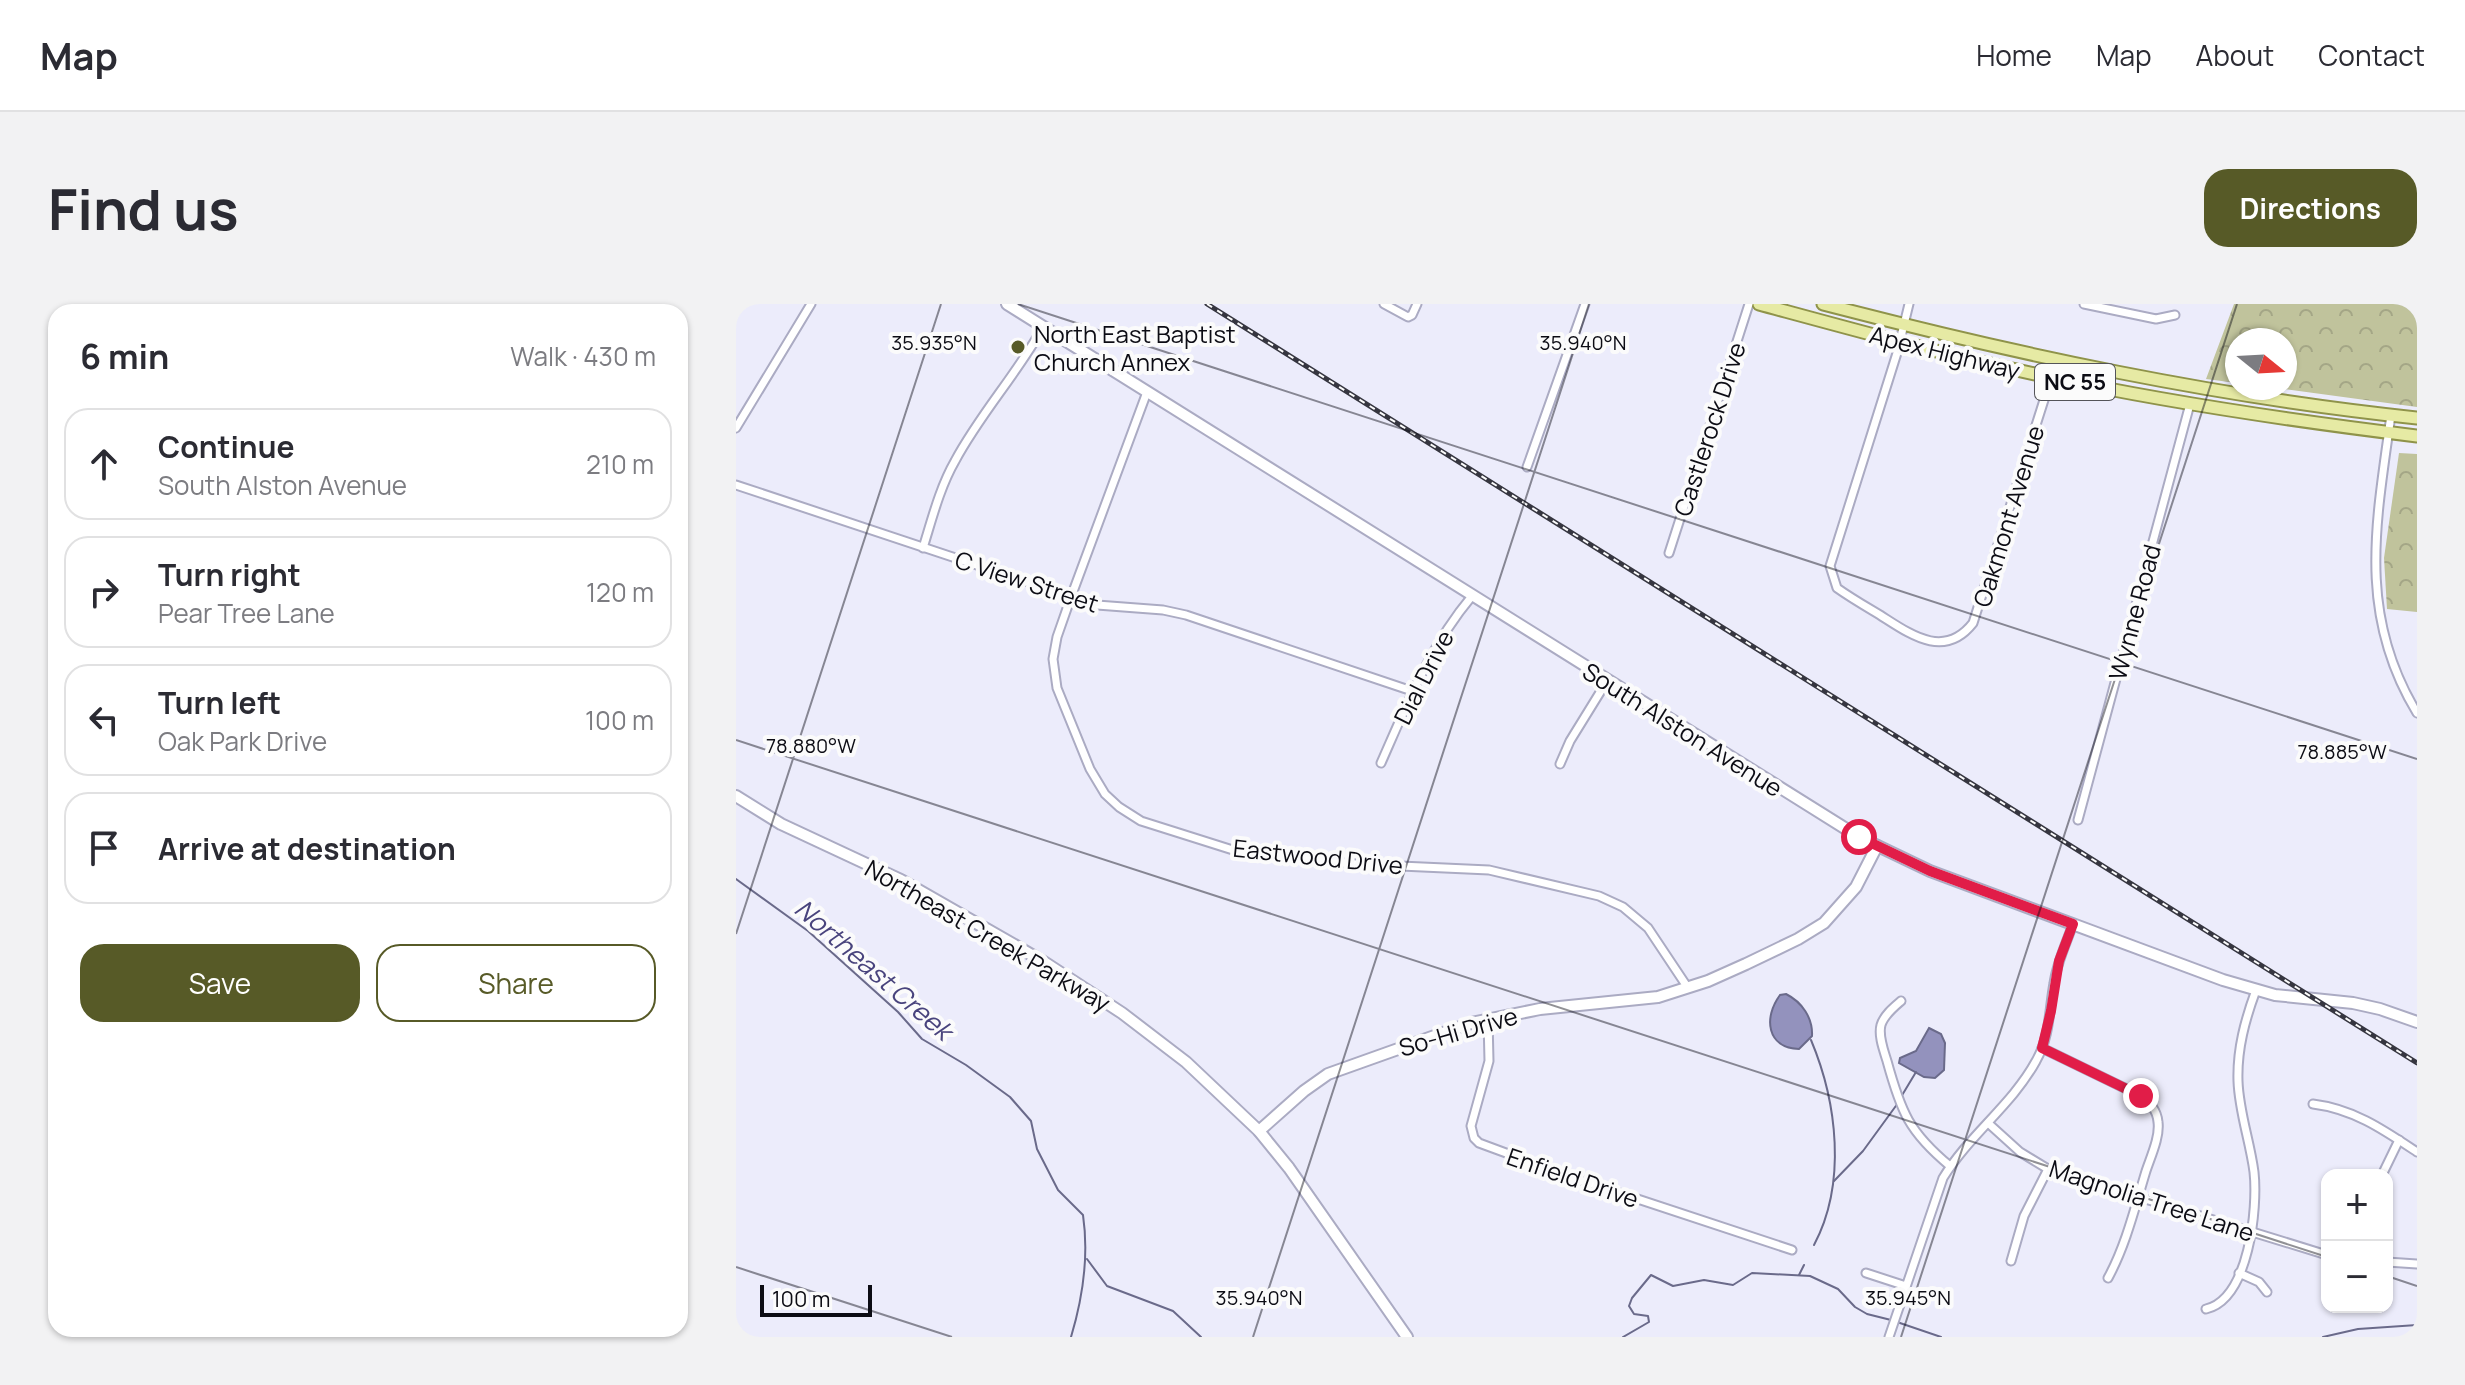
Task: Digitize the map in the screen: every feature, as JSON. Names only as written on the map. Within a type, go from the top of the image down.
[{"type":"main road","name":"Apex Highway","points":[[1759,304],[2051,378],[2294,421],[2417,436]]},
{"type":"main road","name":"Apex Highway","points":[[1823,304],[2058,361],[2182,385],[2417,418]]},
{"type":"street","points":[[736,428],[811,304]]},
{"type":"street","name":"South Alston Avenue","points":[[1007,304],[1845,830],[1930,871],[2256,990],[2275,995],[2353,1003],[2417,1022]]},
{"type":"street","points":[[1384,304],[1408,317],[1417,304]]},
{"type":"street","points":[[1527,467],[1585,304]]},
{"type":"street","name":"Castlerock Drive","points":[[1669,553],[1749,304]]},
{"type":"street","name":"Oakmont Avenue","points":[[1909,304],[1833,555],[1831,573],[1837,588],[1906,632],[1933,642],[1960,636],[1976,619],[2051,378]]},
{"type":"street","points":[[2084,304],[2156,319],[2175,315]]},
{"type":"street","points":[[923,548],[955,459],[1014,376],[1043,327]]},
{"type":"street","name":"Eastwood Drive","points":[[1147,392],[1071,597],[1053,659],[1057,688],[1094,778],[1105,794],[1130,815],[1170,831],[1247,854],[1356,864],[1489,870],[1599,896],[1623,907],[1648,928],[1688,988]]},
{"type":"street","name":"Wynne Road","points":[[2078,820],[2190,404]]},
{"type":"street","points":[[2391,415],[2376,549],[2376,599],[2389,658],[2417,713]]},
{"type":"street","name":"C View Street","points":[[736,485],[1071,597],[1110,608],[1163,610],[1186,615],[1412,691]]},
{"type":"street","name":"Dial Drive","points":[[1381,763],[1412,691],[1439,641],[1472,596]]},
{"type":"street","points":[[1560,764],[1570,741],[1607,681]]},
{"type":"street","name":"Northeast Creek Parkway","points":[[736,796],[781,824],[901,880],[1044,962],[1158,1040],[1211,1084],[1259,1131]]},
{"type":"street","name":"So-Hi Drive","points":[[1259,1131],[1328,1074],[1488,1019],[1540,1009],[1639,1000],[1688,988],[1789,943],[1824,923],[1856,887],[1877,846]]},
{"type":"street","points":[[1889,1337],[1936,1193],[1950,1166],[2023,1083],[2042,1048],[2059,961],[2073,924]]},
{"type":"street","points":[[2206,1309],[2214,1307],[2229,1295],[2251,1232],[2254,1174],[2242,1114],[2238,1071],[2243,1029],[2256,990]]},
{"type":"street","points":[[1901,1001],[1889,1011],[1881,1024],[1881,1040],[1897,1098],[1901,1110],[1926,1147],[1950,1166]]},
{"type":"street","name":"Enfield Drive","points":[[1488,1019],[1489,1061],[1471,1126],[1479,1143],[1571,1177],[1792,1250]]},
{"type":"street","points":[[2042,1048],[2141,1096],[2154,1108],[2159,1125],[2120,1257],[2108,1278]]},
{"type":"street","points":[[2313,1104],[2344,1110],[2367,1119],[2417,1152]]},
{"type":"street","name":"Magnolia Tree Lane","points":[[1988,1123],[2020,1152],[2048,1169],[2321,1253]]},
{"type":"street","points":[[1259,1131],[1306,1189],[1407,1337]]},
{"type":"street","points":[[2385,1169],[2399,1140]]},
{"type":"street","points":[[2011,1261],[2024,1216],[2048,1169]]},
{"type":"street","points":[[2393,1262],[2417,1264]]},
{"type":"street","points":[[1866,1273],[1906,1286]]},
{"type":"street","points":[[2239,1273],[2259,1282],[2267,1292]]},
{"type":"green space","points":[[2234,304],[2417,304],[2417,407],[2297,391],[2297,328],[2225,328]]},
{"type":"green space","points":[[2225,328],[2225,381],[2206,379]]},
{"type":"green space","points":[[2399,453],[2417,454],[2417,612],[2387,609],[2384,558]]},
{"type":"water","points":[[1786,994],[1802,1006],[1811,1023],[1812,1036],[1799,1049],[1780,1043],[1771,1030],[1771,1013],[1780,995]]},
{"type":"water","points":[[1929,1028],[1941,1034],[1945,1043],[1944,1070],[1935,1078],[1924,1077],[1899,1063],[1900,1058],[1916,1051]]},
{"type":"waterway","name":"Northeast Creek","points":[[736,879],[808,931],[898,1012],[922,1039],[966,1065],[1010,1097],[1031,1121],[1037,1149],[1058,1190],[1083,1215],[1084,1276],[1071,1337]]},
{"type":"waterway","points":[[1811,1040],[1827,1089],[1835,1142],[1831,1196],[1814,1245]]},
{"type":"waterway","points":[[1901,1097],[1916,1072]]},
{"type":"waterway","points":[[1834,1181],[1863,1151],[1898,1103]]},
{"type":"waterway","points":[[1087,1259],[1107,1286],[1173,1311],[1201,1337]]},
{"type":"waterway","points":[[1799,1275],[1804,1265]]},
{"type":"waterway","points":[[1623,1337],[1649,1322],[1648,1316],[1634,1314],[1629,1306],[1651,1275],[1673,1286],[1704,1280],[1733,1285],[1752,1273],[1810,1276],[1838,1289],[1855,1307],[1867,1314],[1891,1320]]},
{"type":"waterway","points":[[1897,1322],[1941,1337]]},
{"type":"waterway","points":[[2323,1337],[2358,1329],[2417,1325]]},
{"type":"railway","points":[[1207,304],[2417,1063]]},
{"type":"place","name":"North East Baptist Church Annex","points":[[1018,347]]},
{"type":"route","points":[[1859,837],[1910,863],[2073,924],[2059,961],[2042,1048],[2141,1096]]}]
